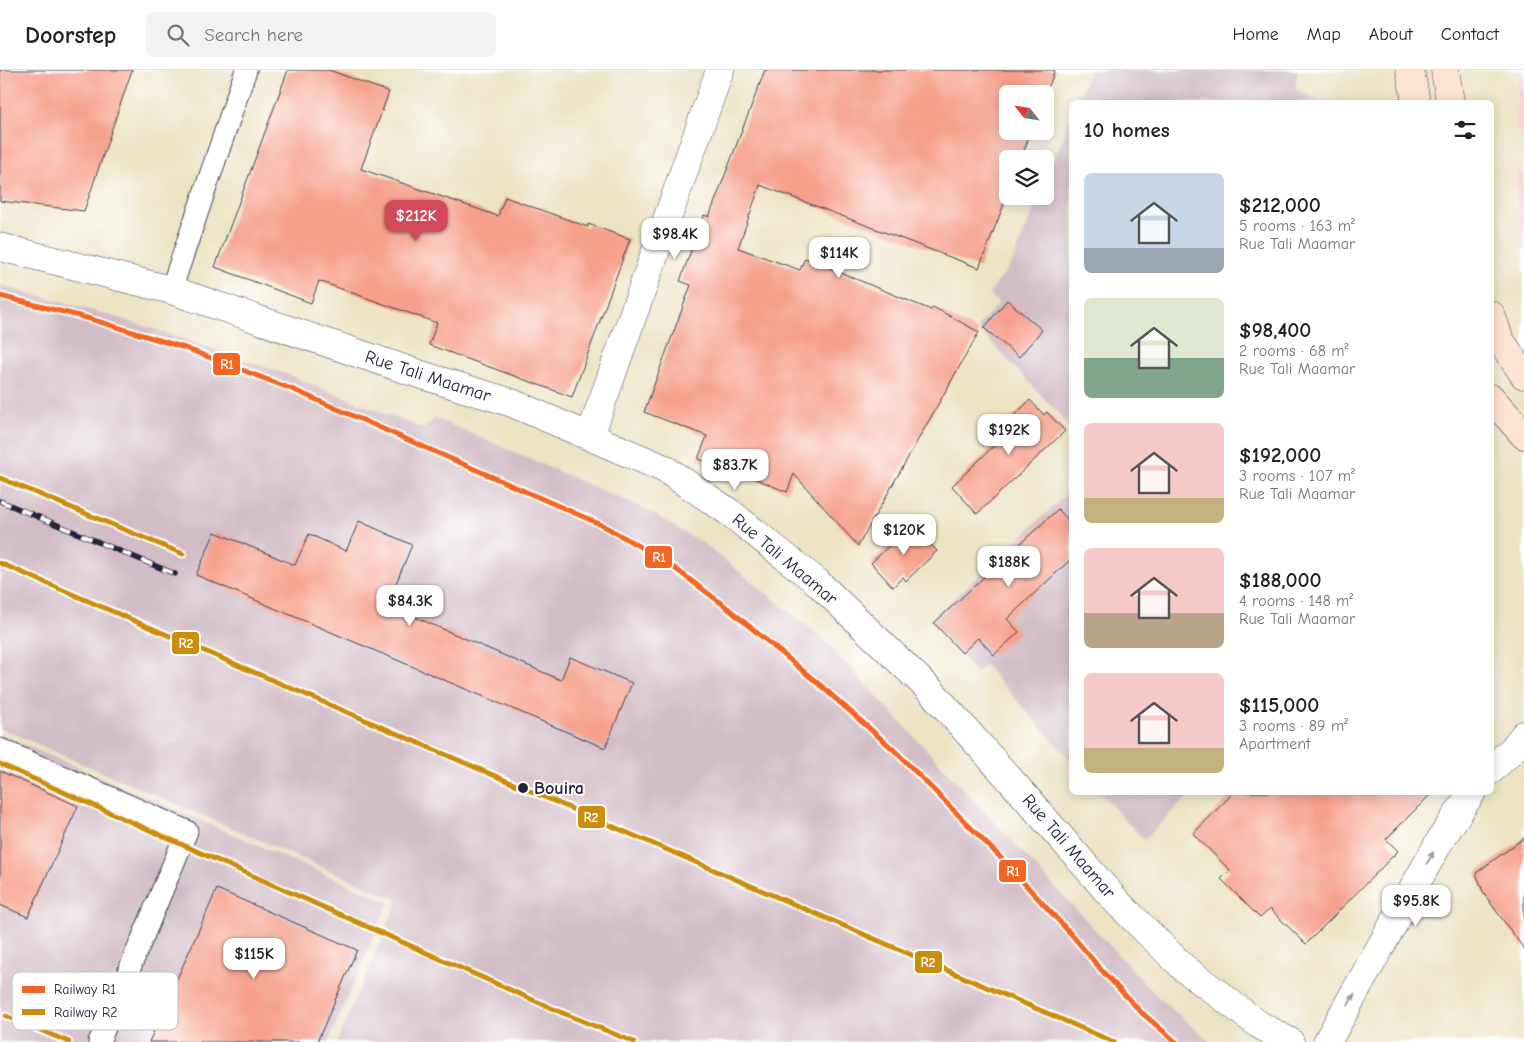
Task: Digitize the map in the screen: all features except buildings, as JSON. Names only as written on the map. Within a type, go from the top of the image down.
[{"type":"main road","points":[[1410,70],[1416,100]]},
{"type":"main road","points":[[1445,70],[1450,100]]},
{"type":"main road","points":[[1494,323],[1500,340],[1524,375]]},
{"type":"main road","points":[[1494,401],[1524,436]]},
{"type":"street","points":[[590,436],[720,70]]},
{"type":"street","name":"Rue Tali Maamar","points":[[0,247],[171,290],[425,376],[512,403],[664,469],[729,512],[817,582],[930,690],[1117,902],[1184,968],[1258,1024],[1290,1042]]},
{"type":"street","points":[[1494,767],[1514,749],[1524,734]]},
{"type":"street","points":[[1327,1042],[1441,839],[1470,795]]},
{"type":"lane","points":[[171,290],[246,70]]},
{"type":"lane","points":[[0,749],[187,831],[128,972]]},
{"type":"lane","points":[[99,1042],[104,1030]]},
{"type":"shaded area","points":[[1090,70],[1298,70],[1295,89],[1316,100],[1078,100]]},
{"type":"shaded area","points":[[1518,70],[1524,70],[1524,135],[1515,129]]},
{"type":"shaded area","points":[[1069,122],[1069,425],[977,327],[999,303],[989,294],[1012,263],[1035,205],[1054,205],[1054,160]]},
{"type":"shaded area","points":[[1524,166],[1524,261],[1517,210],[1516,174]]},
{"type":"shaded area","points":[[0,285],[126,320],[289,375],[424,429],[435,418],[647,510],[707,546],[821,637],[1157,996],[1211,1042],[337,1042],[398,900],[0,728]]},
{"type":"shaded area","points":[[1069,492],[1069,759],[985,665],[976,673],[930,621]]},
{"type":"shaded area","points":[[0,734],[389,902],[328,1042],[0,1042]]},
{"type":"shaded area","points":[[1102,795],[1189,795],[1144,840]]},
{"type":"railway","points":[[0,296],[87,318],[185,348],[294,390],[602,525],[665,561],[725,606],[894,750],[997,854],[1142,1013],[1176,1042]]},
{"type":"railway","points":[[0,478],[183,554]]},
{"type":"railway","points":[[0,501],[175,574]]},
{"type":"railway","points":[[0,764],[558,1011],[634,1042]]},
{"type":"railway","points":[[6,1016],[12,1018]]},
{"type":"railway","points":[[40,1030],[69,1042]]},
{"type":"rail line","name":"R1","points":[[0,296],[87,318],[185,348],[294,390],[602,525],[665,561],[725,606],[894,750],[997,854],[1142,1013],[1176,1042]]},
{"type":"rail line","name":"R2","points":[[0,478],[183,554]]},
{"type":"rail line","name":"R2","points":[[0,563],[1114,1042]]},
{"type":"rail line","name":"R2","points":[[0,764],[558,1011],[634,1042]]},
{"type":"rail line","name":"R2","points":[[6,1016],[12,1018]]},
{"type":"rail line","name":"R2","points":[[40,1030],[69,1042]]},
{"type":"place","name":"Bouira","points":[[523,788]]}]
